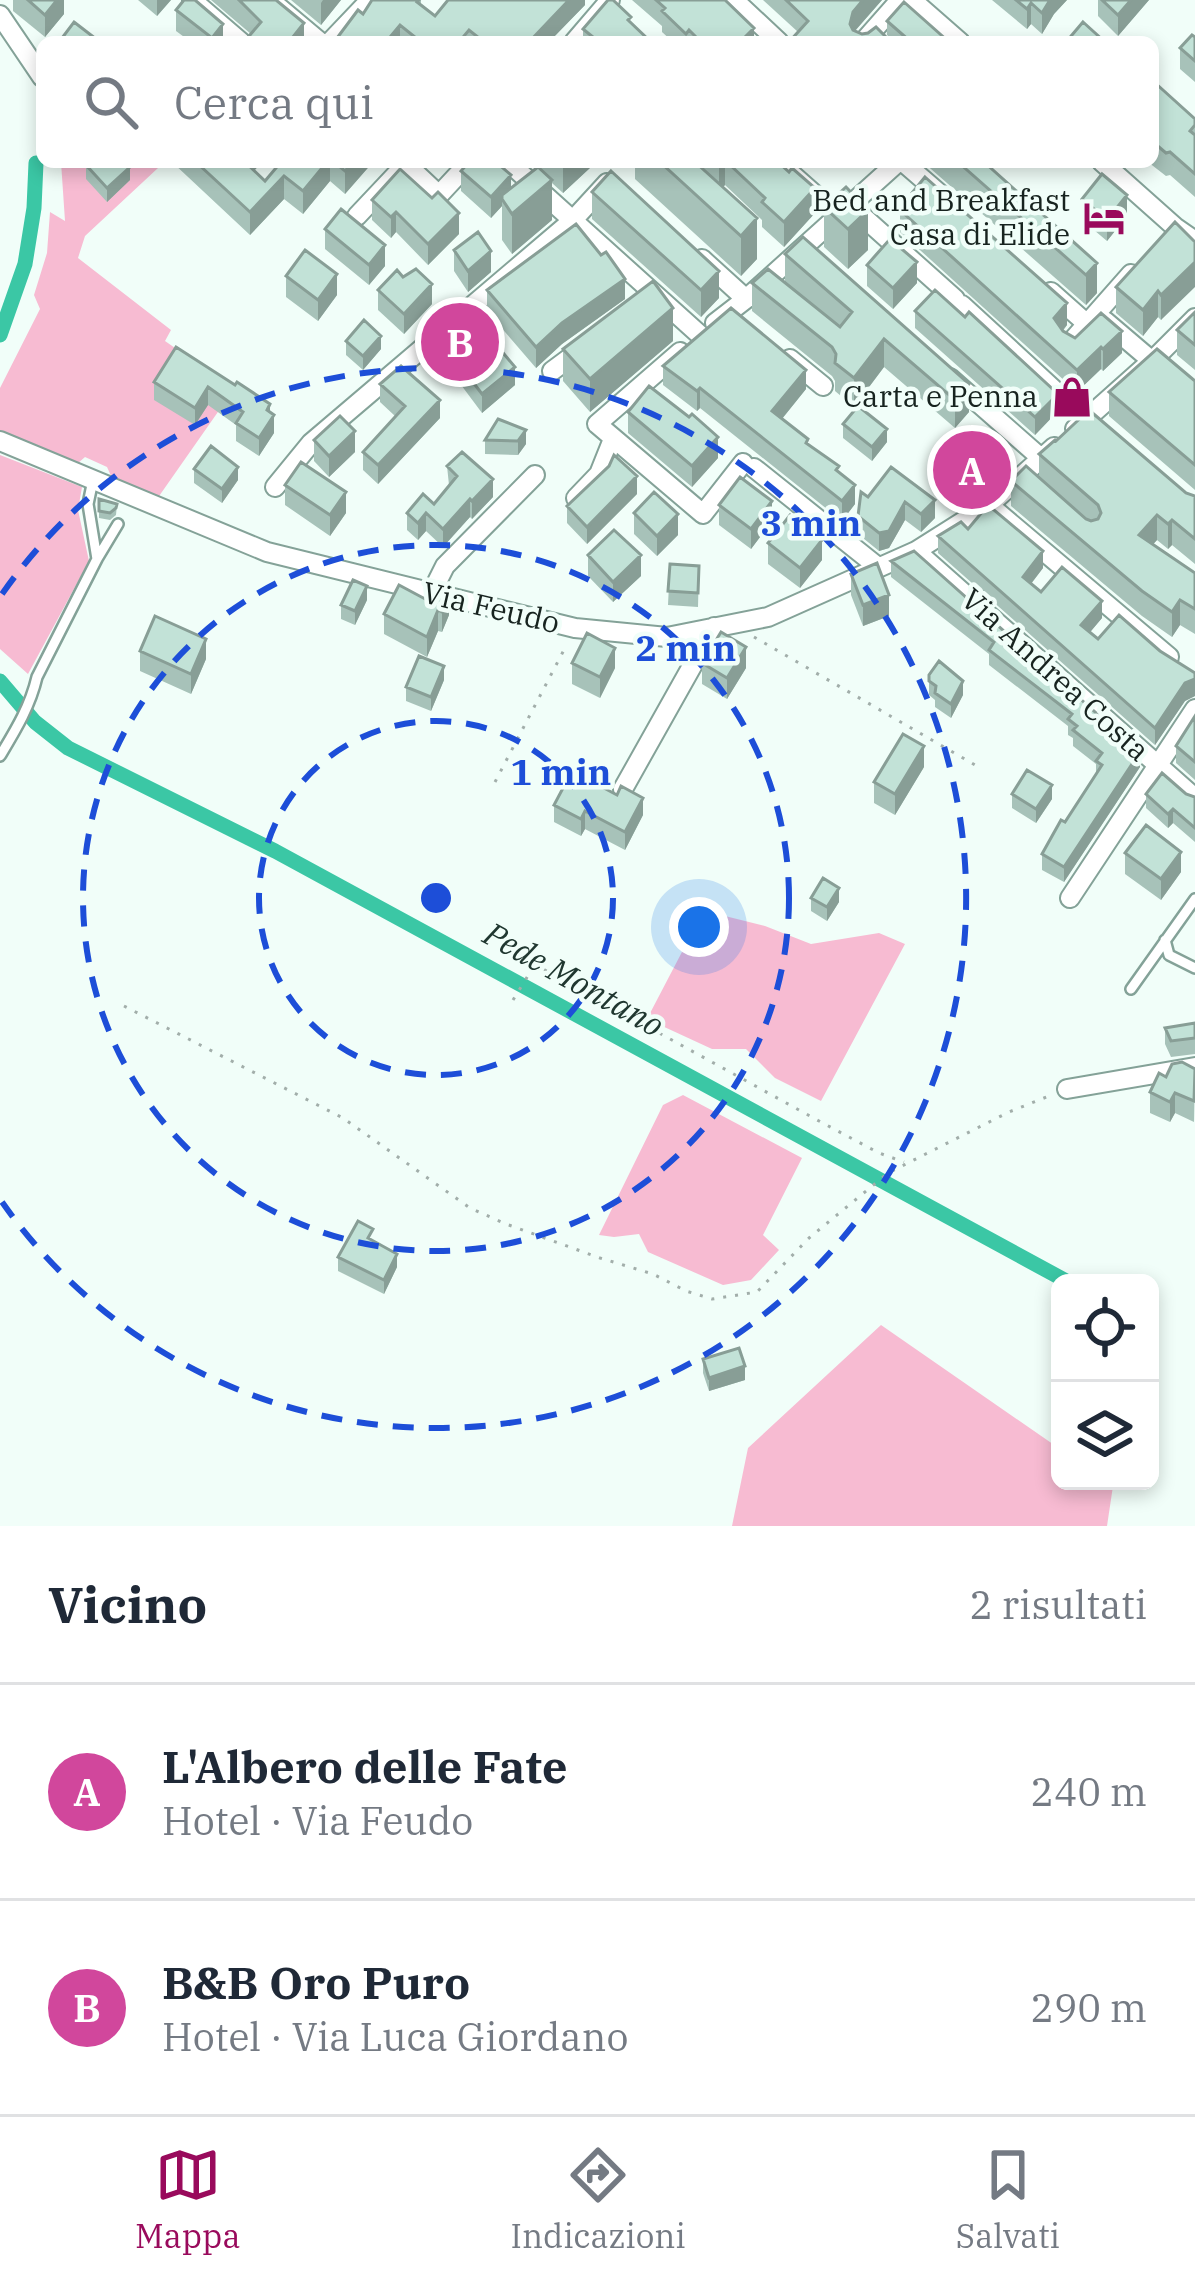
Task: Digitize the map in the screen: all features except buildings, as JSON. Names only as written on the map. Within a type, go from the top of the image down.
[{"type":"street","points":[[192,0],[235,36]]},
{"type":"street","points":[[269,0],[313,36]]},
{"type":"street","points":[[336,36],[370,0]]},
{"type":"street","points":[[734,0],[773,36]]},
{"type":"street","points":[[868,36],[900,0]]},
{"type":"street","points":[[912,0],[953,36]]},
{"type":"street","points":[[580,36],[610,5]]},
{"type":"street","points":[[0,15],[36,68]]},
{"type":"street","points":[[357,216],[402,168]]},
{"type":"street","points":[[410,168],[439,195],[463,168]]},
{"type":"street","points":[[515,168],[700,335]]},
{"type":"street","points":[[786,168],[958,302],[1107,432]]},
{"type":"street","points":[[878,567],[748,466],[703,514],[597,424],[807,250],[893,168]]},
{"type":"street","points":[[907,168],[953,206]]},
{"type":"street","points":[[1109,168],[1195,241]]},
{"type":"street","points":[[275,488],[311,443],[573,220],[612,177],[629,193]]},
{"type":"street","points":[[1160,243],[1175,227]]},
{"type":"street","points":[[696,253],[749,326]]},
{"type":"street","points":[[1071,341],[1095,322],[1145,259]]},
{"type":"street","points":[[1036,279],[1159,362]]},
{"type":"street","points":[[637,308],[654,295]]},
{"type":"street","name":"Via Feudo","points":[[0,441],[267,552],[575,628],[667,637],[767,616],[916,551],[989,505],[1159,362],[1195,318]]},
{"type":"street","points":[[552,371],[603,333]]},
{"type":"street","points":[[767,341],[823,386]]},
{"type":"street","points":[[934,364],[1041,458]]},
{"type":"street","points":[[576,498],[599,474],[613,439]]},
{"type":"street","points":[[431,594],[445,566],[536,476]]},
{"type":"street","points":[[989,505],[1169,657]]},
{"type":"street","name":"Via Andrea Costa","points":[[916,551],[1195,798]]},
{"type":"street","points":[[623,789],[714,627]]},
{"type":"street","points":[[1070,898],[1195,709]]},
{"type":"street","points":[[1067,1088],[1195,1067]]},
{"type":"lane","points":[[1023,476],[1040,491]]},
{"type":"lane","points":[[93,480],[88,504],[97,560]]},
{"type":"lane","points":[[0,756],[118,524]]},
{"type":"lane","points":[[1131,989],[1195,899]]},
{"type":"lane","points":[[1165,940],[1169,955],[1195,968]]},
{"type":"path","points":[[742,622],[752,637],[976,765]]},
{"type":"path","points":[[495,782],[575,628]]},
{"type":"path","points":[[523,958],[878,1153],[906,1163]]},
{"type":"path","points":[[515,998],[533,967]]},
{"type":"path","points":[[124,1006],[343,1118],[470,1208],[712,1299],[757,1292],[809,1238],[887,1174],[1067,1088]]},
{"type":"shaded area","points":[[61,168],[158,168],[85,236],[78,258],[171,330],[165,341],[234,389],[157,499],[112,478],[107,467],[85,457],[77,464],[0,433],[0,388],[40,309],[34,295],[47,253],[50,212],[65,221]]},
{"type":"shaded area","points":[[0,455],[82,487],[78,510],[89,561],[28,674],[0,649]]},
{"type":"shaded area","points":[[706,906],[811,944],[879,933],[905,944],[821,1101],[775,1078],[746,1049],[712,1049],[647,1019]]},
{"type":"shaded area","points":[[683,1095],[802,1158],[763,1235],[779,1250],[751,1280],[723,1285],[648,1252],[639,1234],[599,1235],[663,1105]]},
{"type":"shaded area","points":[[881,1325],[1051,1443],[1051,1490],[1112,1490],[1107,1526],[732,1526],[748,1448]]},
{"type":"waterway","name":"Pede Montano","points":[[0,335],[25,264],[36,163]]},
{"type":"waterway","name":"Pede Montano","points":[[0,681],[35,722],[68,748],[275,851],[1053,1274]]},
{"type":"place","name":"Bed and Breakfast Casa di Elide","points":[[1104,218]]},
{"type":"place","name":"B&B Oro Puro","points":[[460,342]]},
{"type":"place","name":"Carta e Penna","points":[[1072,397]]},
{"type":"place","name":"L'Albero delle Fate","points":[[972,470]]}]
